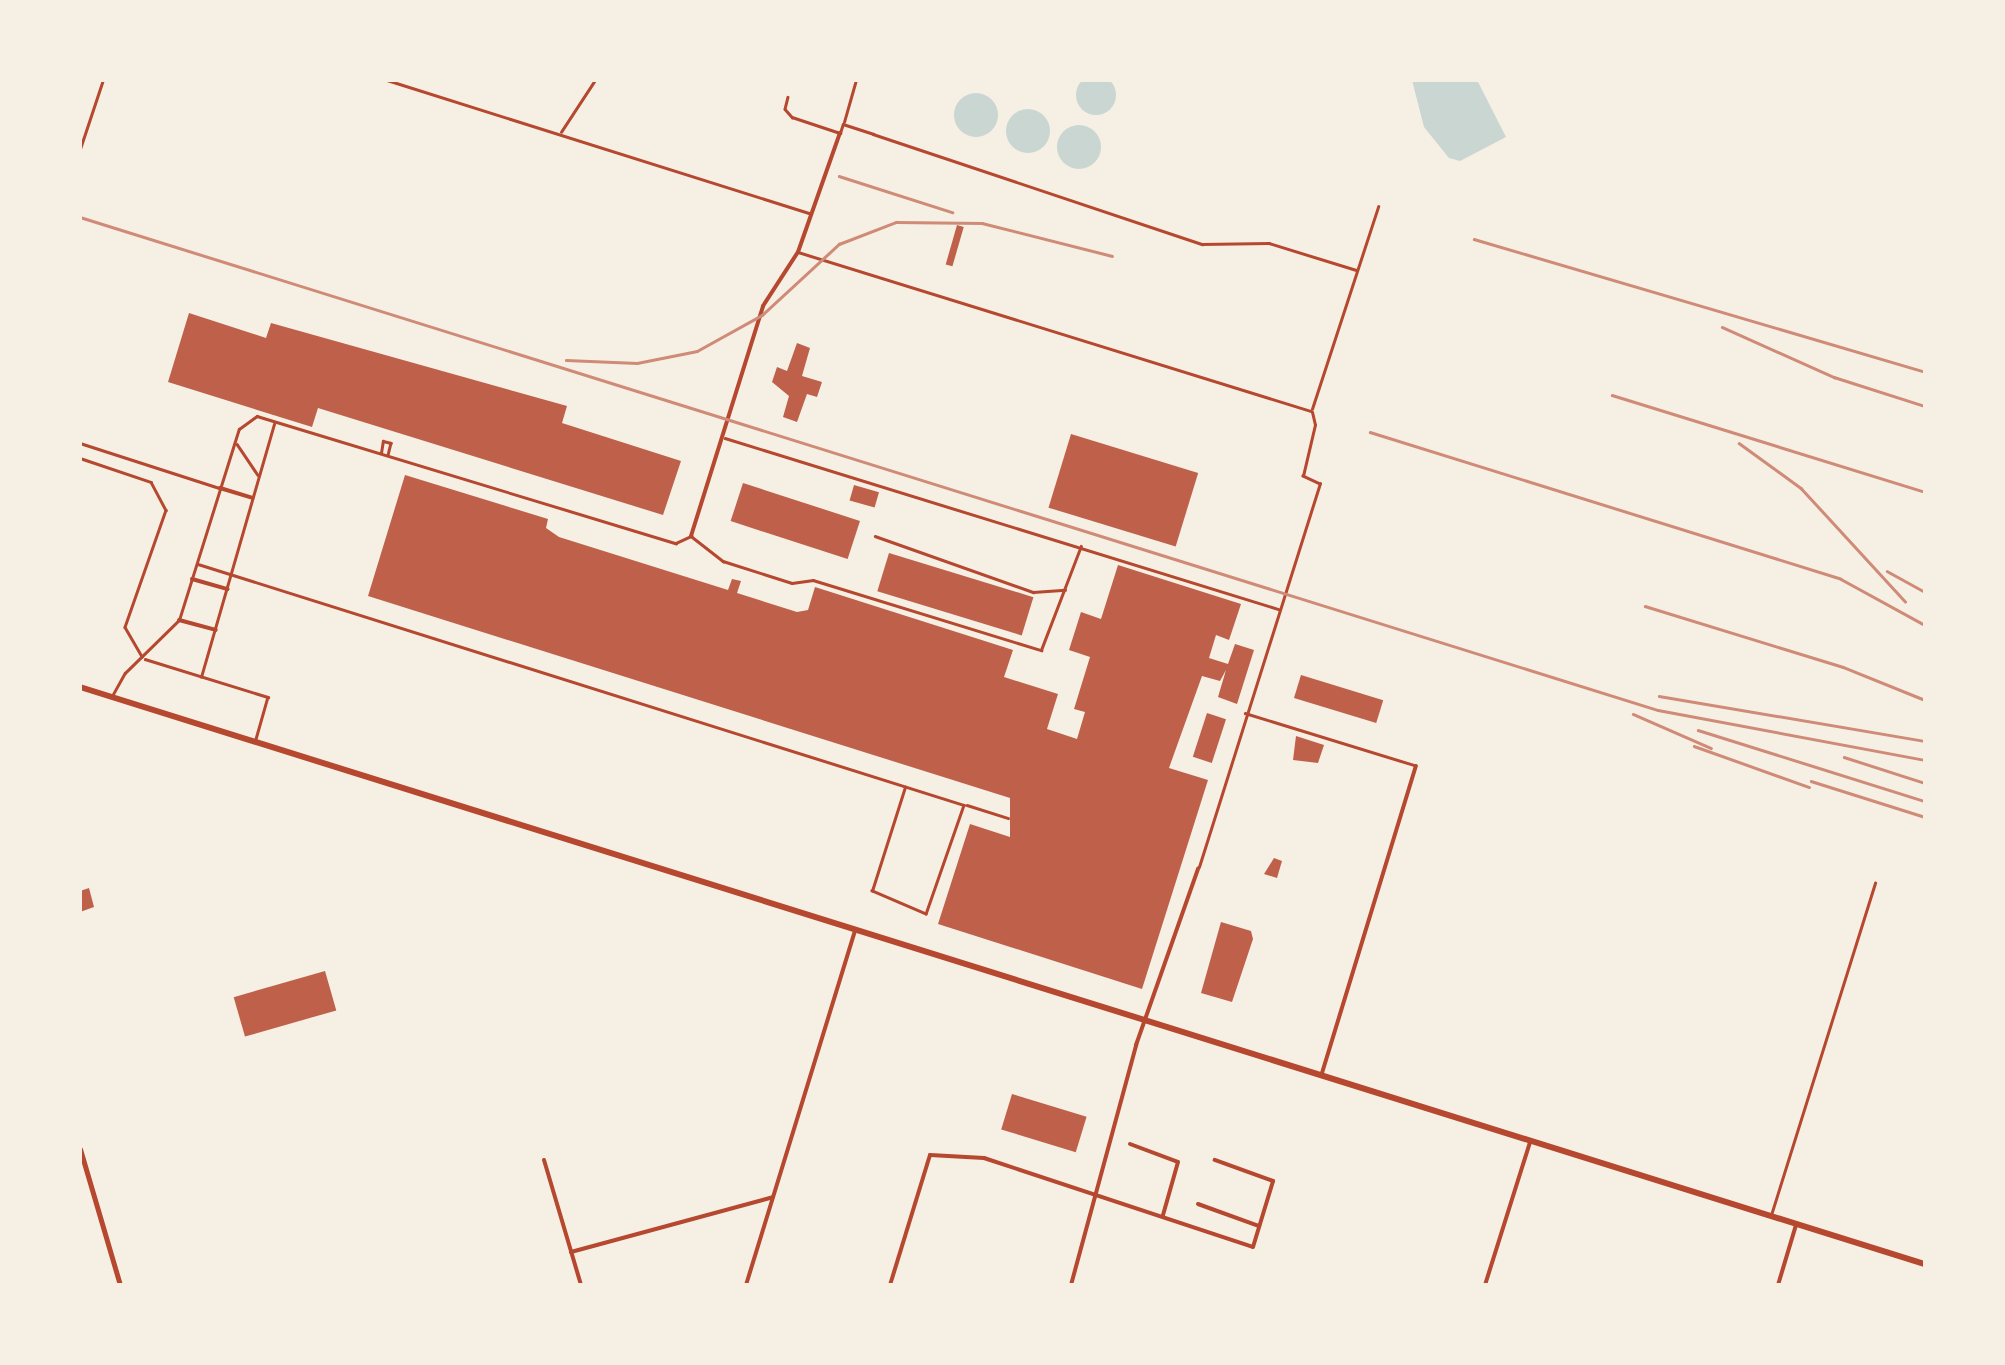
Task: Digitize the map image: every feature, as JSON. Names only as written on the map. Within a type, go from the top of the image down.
[{"type":"main road","points":[[80,687],[1144,1024],[1925,1264]]},
{"type":"street","points":[[691,536],[763,306],[798,252],[840,133]]},
{"type":"street","points":[[220,488],[252,498]]},
{"type":"street","points":[[192,578],[228,589]]},
{"type":"street","points":[[178,620],[216,630]]},
{"type":"street","points":[[1320,1078],[1416,766]]},
{"type":"street","points":[[1070,1285],[1144,1024],[1198,869]]},
{"type":"street","points":[[746,1285],[855,931]]},
{"type":"street","points":[[1485,1285],[1530,1141]]},
{"type":"street","points":[[1130,1144],[1178,1162],[1163,1214]]},
{"type":"street","points":[[80,1149],[120,1285]]},
{"type":"street","points":[[890,1285],[930,1155],[984,1158],[1253,1246],[1272,1179],[1215,1160]]},
{"type":"street","points":[[544,1160],[581,1285]]},
{"type":"street","points":[[571,1252],[773,1197]]},
{"type":"street","points":[[1198,1204],[1260,1226]]},
{"type":"street","points":[[1778,1285],[1796,1224]]},
{"type":"lane","points":[[80,149],[102,80]]},
{"type":"lane","points":[[387,80],[811,213]]},
{"type":"lane","points":[[560,134],[595,80]]},
{"type":"lane","points":[[788,97],[789,115],[840,133],[856,80]]},
{"type":"lane","points":[[843,124],[1202,244],[1269,243],[1356,270]]},
{"type":"lane","points":[[1198,869],[1320,484],[1303,476],[1315,426],[1311,410],[1378,207]]},
{"type":"lane","points":[[798,252],[1311,410]]},
{"type":"lane","points":[[112,697],[125,672],[178,620],[235,442],[248,418],[275,422],[676,544],[691,536],[723,561],[792,583],[813,580],[1044,650],[1081,546]]},
{"type":"lane","points":[[201,677],[275,422]]},
{"type":"lane","points":[[723,437],[1278,608]]},
{"type":"lane","points":[[380,454],[384,441],[391,443],[388,456]]},
{"type":"lane","points":[[235,442],[258,476]]},
{"type":"lane","points":[[80,444],[220,488]]},
{"type":"lane","points":[[80,458],[151,482],[166,510],[125,627],[143,658],[268,697],[255,743]]},
{"type":"lane","points":[[875,536],[1033,592],[1066,590]]},
{"type":"lane","points":[[197,563],[1008,818]]},
{"type":"lane","points":[[1245,712],[1416,766]]},
{"type":"lane","points":[[905,787],[872,892],[909,909],[931,910],[964,805]]},
{"type":"lane","points":[[1770,1216],[1875,883]]},
{"type":"shaded area","points":[[1096,75],[1110,81],[1116,95],[1110,109],[1096,115],[1082,109],[1076,95],[1082,81]]},
{"type":"shaded area","points":[[1412,80],[1477,80],[1506,137],[1460,161],[1449,158],[1424,127]]},
{"type":"shaded area","points":[[976,93],[992,99],[998,115],[992,131],[976,137],[960,131],[954,115],[960,99]]},
{"type":"shaded area","points":[[1028,109],[1044,115],[1050,131],[1044,147],[1028,153],[1012,147],[1006,131],[1012,115]]},
{"type":"shaded area","points":[[1079,125],[1095,131],[1101,147],[1095,163],[1079,169],[1063,163],[1057,147],[1063,131]]},
{"type":"building","points":[[957,225],[964,227],[952,266],[946,264]]},
{"type":"building","points":[[189,313],[266,338],[271,323],[567,406],[562,423],[681,461],[663,515],[318,408],[312,427],[168,382]]},
{"type":"building","points":[[797,343],[810,348],[802,376],[822,382],[817,397],[807,394],[797,422],[783,417],[789,396],[772,382],[777,367],[787,371]]},
{"type":"building","points":[[1071,434],[1198,473],[1176,547],[1048,508]]},
{"type":"building","points":[[405,475],[548,519],[546,528],[559,537],[728,590],[732,579],[741,581],[737,593],[797,612],[808,610],[815,587],[1013,650],[1004,677],[1058,694],[1047,729],[1077,739],[1085,712],[1074,709],[1090,657],[1069,650],[1081,612],[1101,619],[1118,565],[1241,604],[1229,640],[1216,635],[1209,658],[1228,664],[1235,644],[1254,650],[1237,704],[1218,697],[1226,670],[1220,681],[1202,676],[1169,768],[1208,780],[1142,989],[938,924],[970,824],[1010,837],[1010,798],[368,596]]},
{"type":"building","points":[[743,483],[860,521],[848,559],[731,521]]},
{"type":"building","points":[[854,485],[879,492],[875,508],[850,500]]},
{"type":"building","points":[[889,553],[1033,597],[1022,635],[877,591]]},
{"type":"building","points":[[1301,675],[1383,700],[1376,723],[1294,698]]},
{"type":"building","points":[[1207,713],[1226,719],[1212,763],[1193,757]]},
{"type":"building","points":[[1296,736],[1324,745],[1318,763],[1293,760]]},
{"type":"building","points":[[1274,858],[1282,861],[1277,878],[1264,874]]},
{"type":"building","points":[[89,888],[94,907],[80,912],[80,891]]},
{"type":"building","points":[[1221,922],[1251,931],[1253,939],[1232,1002],[1201,993]]},
{"type":"building","points":[[325,971],[336,1010],[245,1037],[234,997]]},
{"type":"building","points":[[1012,1094],[1087,1117],[1076,1152],[1001,1129]]},
{"type":"railway","points":[[839,176],[952,212]]},
{"type":"railway","points":[[80,217],[1658,710],[1925,760]]},
{"type":"railway","points":[[566,360],[637,363],[697,351],[762,315],[839,244],[896,222],[982,223],[1112,256]]},
{"type":"railway","points":[[1474,239],[1925,372]]},
{"type":"railway","points":[[1722,327],[1834,377],[1925,406]]},
{"type":"railway","points":[[1612,395],[1925,492]]},
{"type":"railway","points":[[1370,432],[1841,579],[1925,625]]},
{"type":"railway","points":[[1739,443],[1801,488],[1905,601]]},
{"type":"railway","points":[[1887,571],[1925,592]]},
{"type":"railway","points":[[1645,606],[1843,667],[1925,700]]},
{"type":"railway","points":[[1659,696],[1925,741]]},
{"type":"railway","points":[[1633,714],[1711,748]]},
{"type":"railway","points":[[1698,730],[1925,801]]},
{"type":"railway","points":[[1694,746],[1809,787]]},
{"type":"railway","points":[[1844,757],[1925,783]]},
{"type":"railway","points":[[1811,781],[1925,817]]}]
